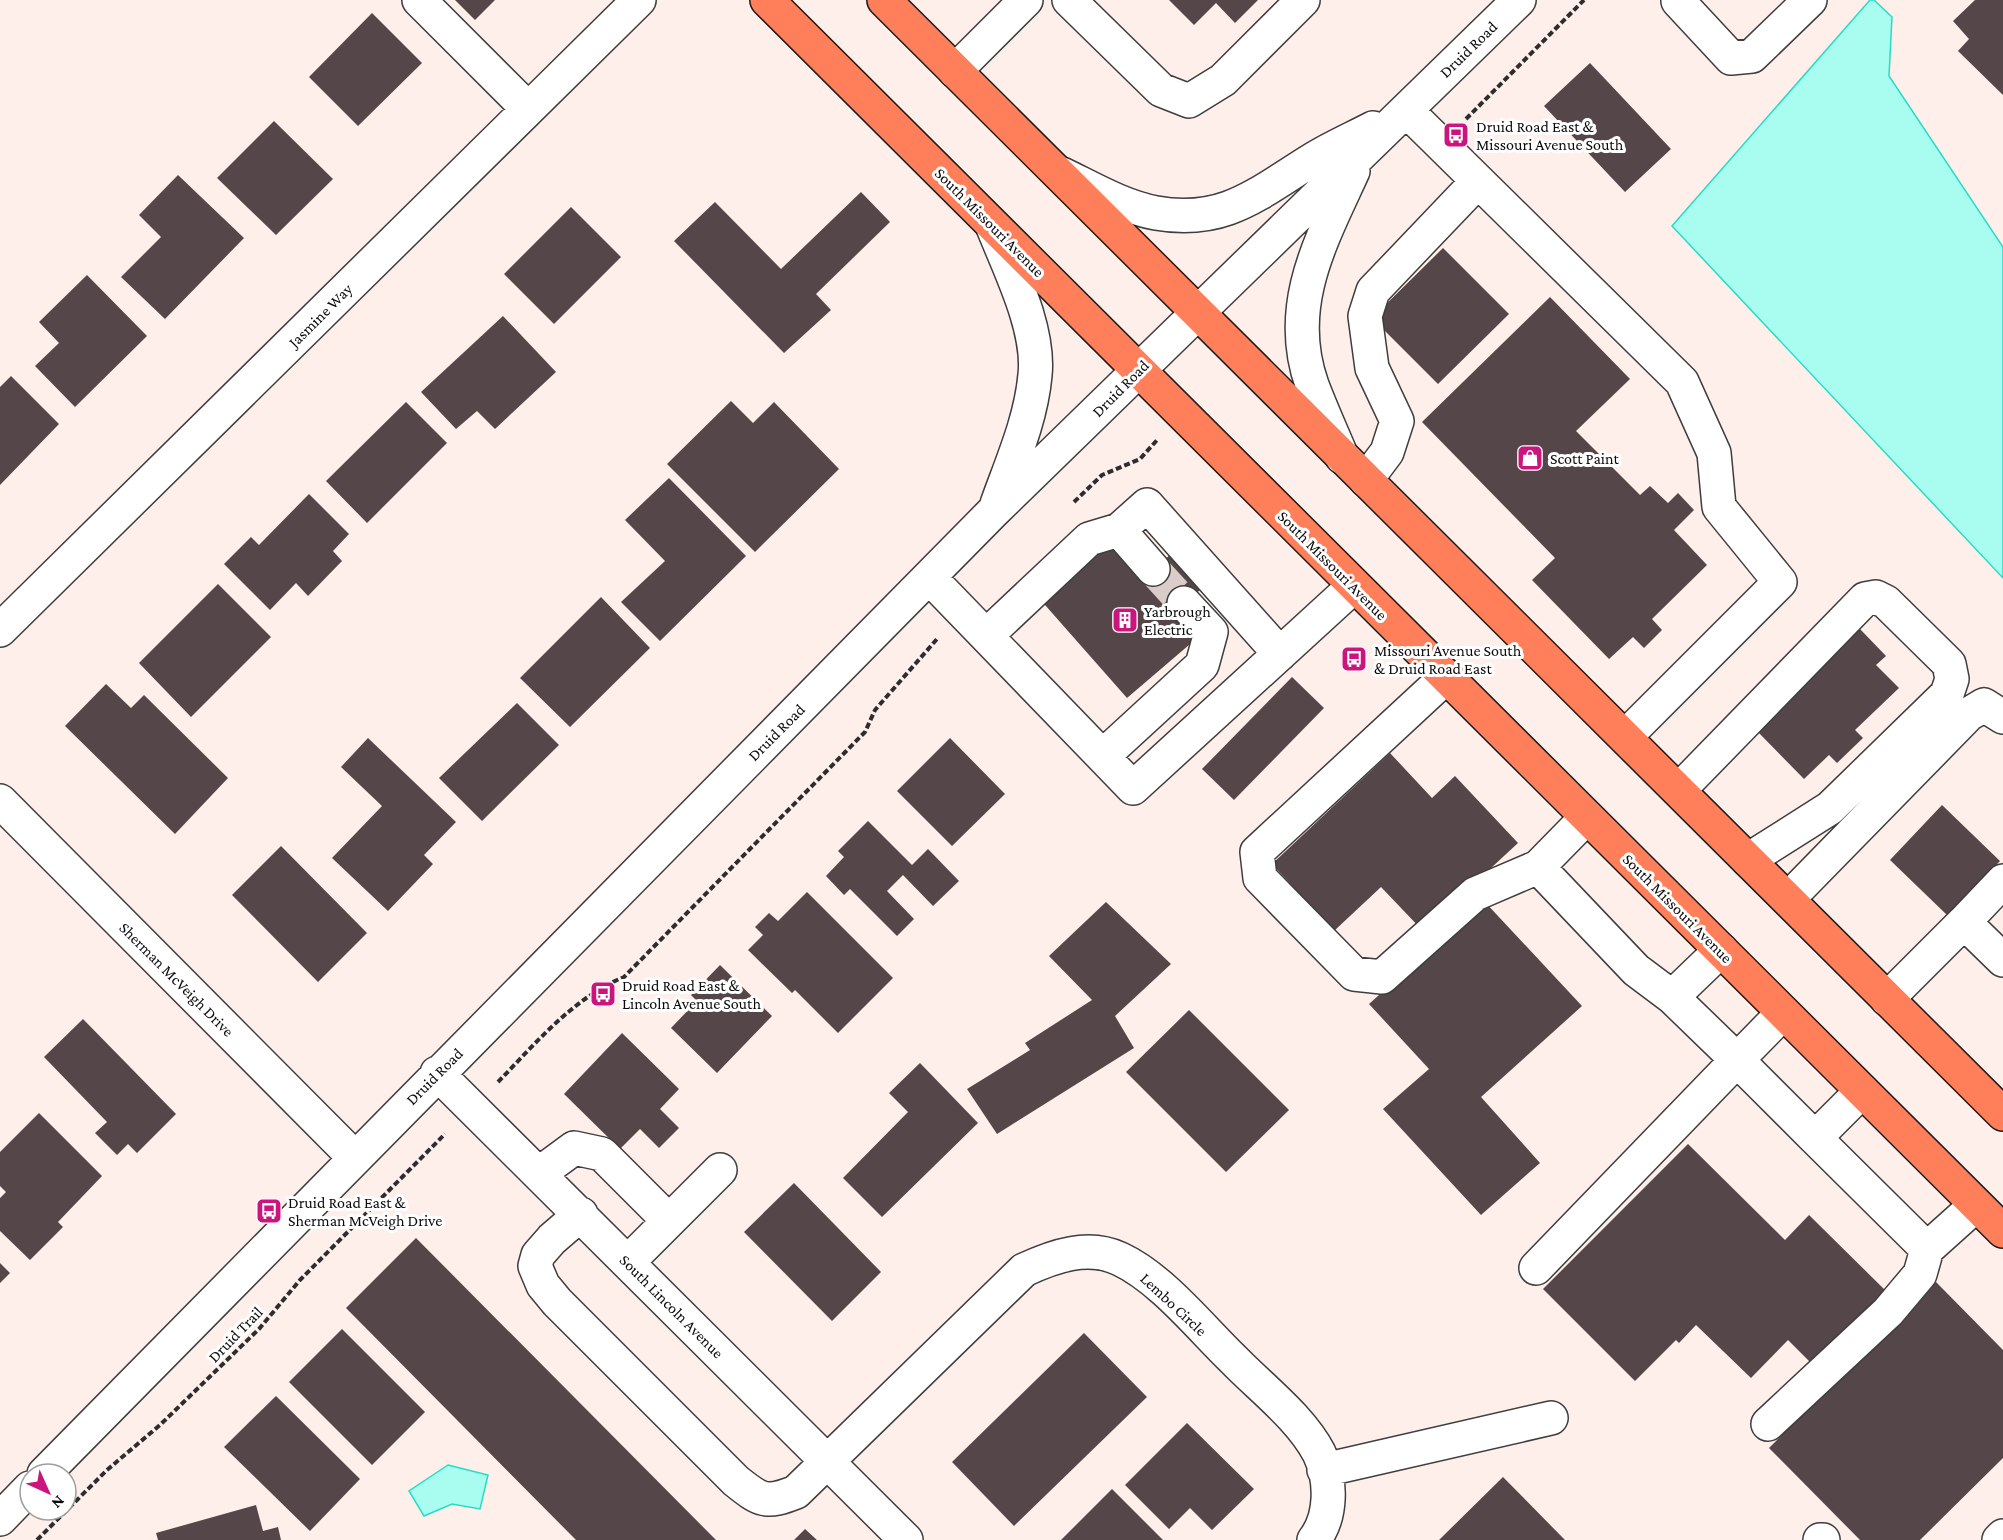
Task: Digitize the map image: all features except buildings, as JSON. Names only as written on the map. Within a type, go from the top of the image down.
[{"type":"main road","name":"South Missouri Avenue","points":[[767,0],[2003,1231]]},
{"type":"main road","points":[[884,0],[2003,1114]]},
{"type":"street","points":[[419,0],[528,109]]},
{"type":"street","name":"Jasmine Way","points":[[0,630],[639,0]]},
{"type":"street","points":[[955,71],[1026,0]]},
{"type":"street","points":[[1069,0],[1161,90],[1190,101],[1223,80],[1303,0]]},
{"type":"street","name":"Druid Road","points":[[56,1462],[354,1157],[993,512],[1519,0]]},
{"type":"street","points":[[1678,0],[1731,58],[1752,56],[1810,0]]},
{"type":"street","points":[[1056,172],[1114,199],[1154,213],[1198,216],[1245,203],[1313,160],[1406,110],[1682,382],[1714,453],[1719,507],[1780,582],[1625,737]]},
{"type":"street","points":[[1342,457],[1312,383],[1304,350],[1302,316],[1304,294],[1318,249],[1362,153]]},
{"type":"street","points":[[1366,480],[1387,452],[1396,421],[1372,368],[1365,315],[1373,291],[1478,181]]},
{"type":"street","points":[[992,225],[1031,333],[1036,374],[1026,426],[993,512]]},
{"type":"street","points":[[987,635],[1089,539],[1119,530],[1147,505],[1280,654]]},
{"type":"street","points":[[1119,530],[1153,569]]},
{"type":"street","points":[[929,577],[1133,788],[1354,586]]},
{"type":"street","points":[[1679,790],[1864,599],[1876,597],[1886,602],[1949,664],[1952,679],[1947,694],[1830,808],[1748,860]]},
{"type":"street","points":[[1103,756],[1202,665],[1211,632],[1184,603]]},
{"type":"street","points":[[1446,677],[1257,852],[1260,878],[1354,974],[1382,977],[1475,894],[1538,867],[1587,817]]},
{"type":"street","points":[[1788,899],[1968,714],[1984,705],[2003,717]]},
{"type":"street","name":"Sherman McVeigh Drive","points":[[0,801],[354,1157]]},
{"type":"street","points":[[1538,867],[1636,970],[1672,998],[1737,1060],[1928,1249]]},
{"type":"street","points":[[1887,999],[2003,880]]},
{"type":"street","points":[[1964,922],[2003,960]]},
{"type":"street","points":[[1672,998],[1721,950]]},
{"type":"street","points":[[1536,1268],[1784,1012]]},
{"type":"street","name":"South Lincoln Avenue","points":[[437,1073],[540,1173],[906,1540]]},
{"type":"street","points":[[1815,1138],[1862,1091]]},
{"type":"street","points":[[540,1173],[574,1148],[602,1154],[669,1221]]},
{"type":"street","points":[[628,1262],[720,1170]]},
{"type":"street","points":[[1767,1424],[1888,1312],[1920,1274],[1928,1249],[1976,1204]]},
{"type":"street","name":"Lembo Circle","points":[[581,1214],[538,1255],[535,1266],[543,1285],[557,1302],[720,1465],[758,1499],[775,1500],[796,1492],[1024,1270],[1055,1256],[1089,1251],[1120,1258],[1151,1278],[1297,1423],[1319,1454],[1330,1490],[1323,1529],[1314,1540]]},
{"type":"street","points":[[1324,1470],[1551,1418]]},
{"type":"street","points":[[0,1519],[18,1500]]},
{"type":"street","points":[[1999,1540],[2003,1536]]},
{"type":"path","name":"Druid Trail","points":[[37,1540],[107,1470],[160,1425],[259,1329],[300,1280],[442,1137]]},
{"type":"path","points":[[42,1536],[46,1540]]},
{"type":"water","points":[[1870,0],[1874,0],[1892,17],[1889,76],[2003,247],[2003,578],[1672,226]]},
{"type":"water","points":[[448,1465],[488,1475],[480,1509],[452,1504],[424,1516],[409,1491]]},
{"type":"tunnel","points":[[1153,569],[1184,603]]},
{"type":"place","name":"Druid Road East & Missouri Avenue South","points":[[1456,135]]},
{"type":"place","name":"Scott Paint","points":[[1530,458]]},
{"type":"place","name":"Yarbrough Electric","points":[[1125,620]]},
{"type":"place","name":"Missouri Avenue South & Druid Road East","points":[[1354,659]]},
{"type":"place","name":"Druid Road East & Lincoln Avenue South","points":[[603,994]]},
{"type":"place","name":"Druid Road East & Sherman McVeigh Drive","points":[[269,1211]]}]
